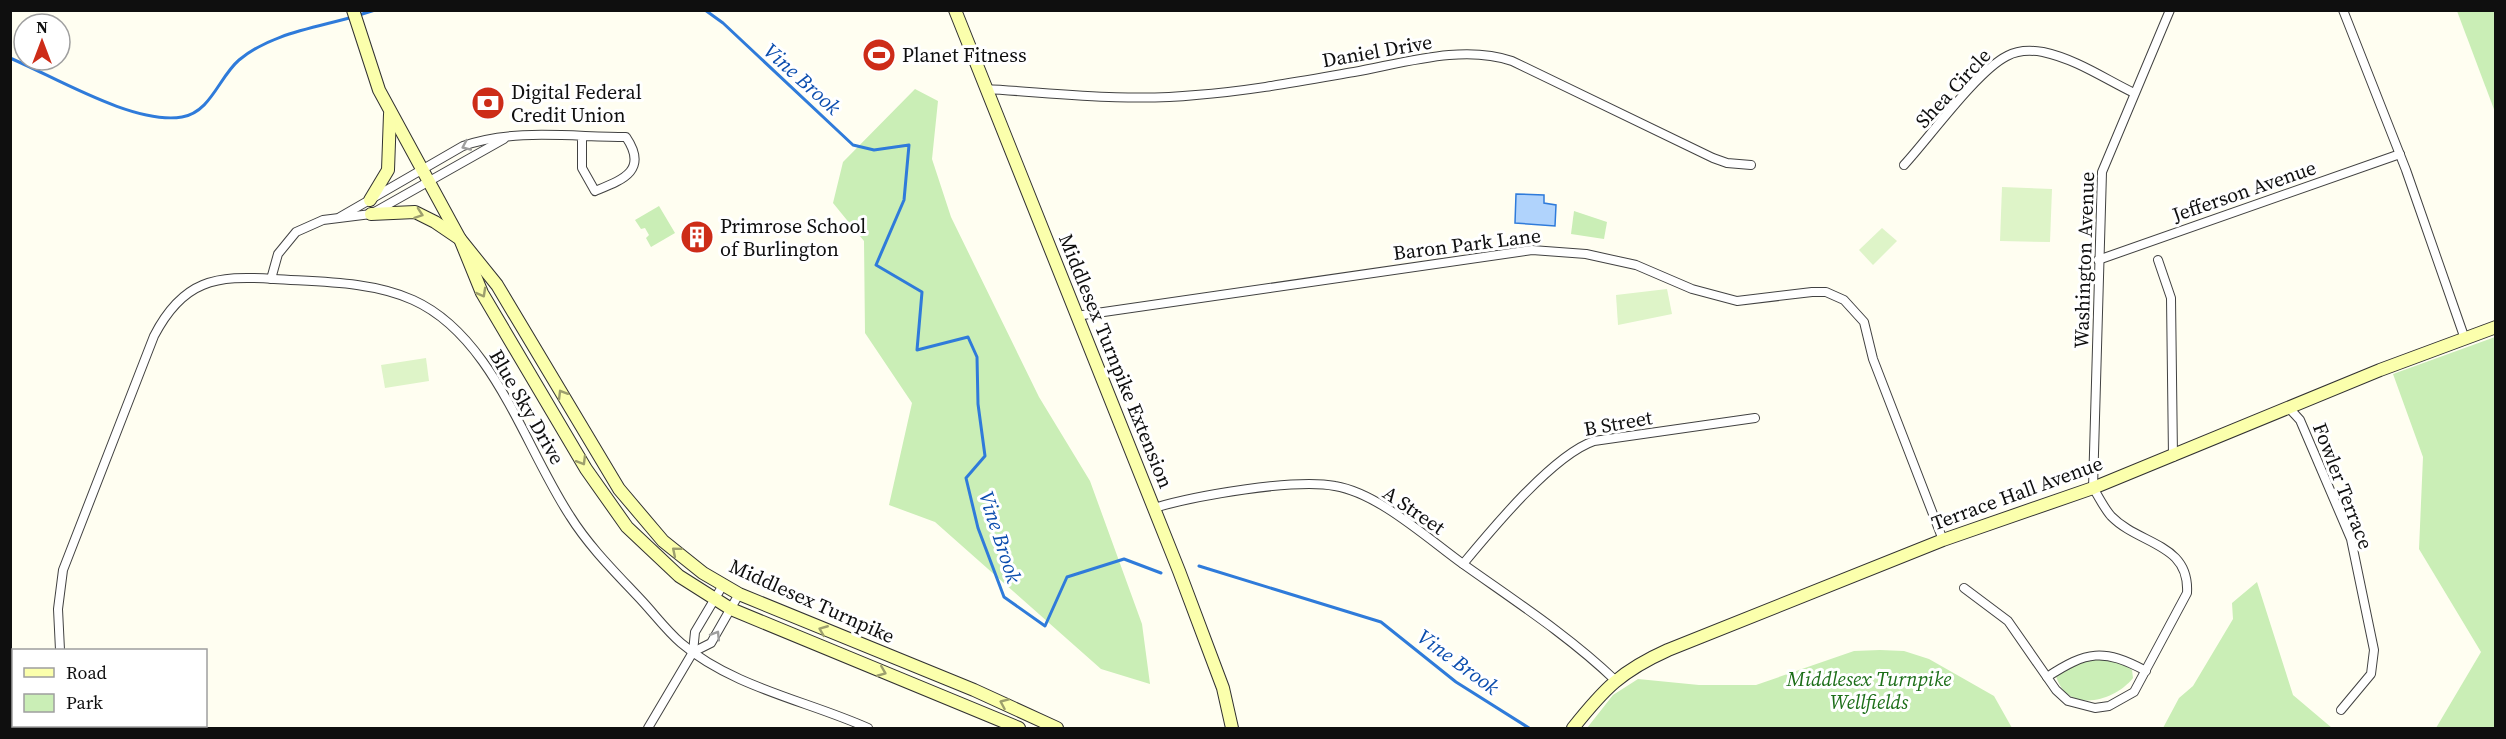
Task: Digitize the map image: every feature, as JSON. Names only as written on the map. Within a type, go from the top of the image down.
[{"type":"main road","name":"Middlesex Turnpike","points":[[353,10],[362,45],[390,113],[460,239],[482,293],[605,498],[651,553],[679,576],[731,609],[1019,729]]},
{"type":"main road","name":"Middlesex Turnpike Extension","points":[[955,10],[1154,508],[1223,688],[1232,729]]},
{"type":"main road","points":[[370,200],[388,170],[390,113]]},
{"type":"main road","points":[[371,214],[415,212],[460,239]]},
{"type":"main road","name":"Middlesex Turnpike","points":[[460,239],[497,285],[629,503],[663,540],[697,568],[739,594],[974,690],[1056,729]]},
{"type":"main road","name":"Terrace Hall Avenue","points":[[1573,729],[1603,691],[1645,660],[1943,540],[2093,488],[2173,457],[2380,370],[2496,327]]},
{"type":"street","name":"Washington Avenue","points":[[2093,488],[2102,172],[2170,10]]},
{"type":"street","points":[[2343,10],[2400,154],[2465,339]]},
{"type":"street","name":"Shea Circle","points":[[1904,165],[1997,61],[2010,54],[2044,52],[2081,65],[2134,93]]},
{"type":"street","name":"Daniel Drive","points":[[986,89],[1121,97],[1193,96],[1251,90],[1415,60],[1481,55],[1512,61],[1713,158],[1727,163],[1750,165]]},
{"type":"street","points":[[271,279],[278,254],[296,232],[322,220],[371,214],[486,147],[515,135]]},
{"type":"street","points":[[340,217],[463,146],[484,138],[515,135],[626,137],[633,148],[634,166],[630,174],[595,192],[582,168],[582,137]]},
{"type":"street","name":"Jefferson Avenue","points":[[2098,260],[2400,154]]},
{"type":"street","name":"Baron Park Lane","points":[[1076,316],[1532,250],[1586,254],[1628,263],[1692,290],[1737,301],[1826,292],[1848,303],[1864,322],[1873,359],[1943,540]]},
{"type":"street","points":[[2158,260],[2171,298],[2173,457]]},
{"type":"street","name":"Blue Sky Drive","points":[[60,649],[58,609],[63,570],[165,313],[195,287],[213,280],[236,277],[342,284],[390,292],[413,300],[458,329],[489,370],[569,515],[587,541],[680,641],[693,652],[718,668],[868,729]]},
{"type":"street","name":"Fowler Terrace","points":[[2289,408],[2300,420],[2351,539],[2374,650],[2372,674],[2341,711]]},
{"type":"street","name":"B Street","points":[[1463,564],[1488,534],[1559,461],[1579,446],[1594,441],[1755,418]]},
{"type":"street","name":"A Street","points":[[1154,508],[1236,492],[1313,484],[1335,486],[1377,503],[1574,644],[1615,680]]},
{"type":"street","points":[[1964,588],[2008,621],[2047,677],[2068,701],[2095,708],[2123,700],[2134,692],[2183,605],[2188,579],[2179,560],[2110,515],[2093,488]]},
{"type":"street","points":[[646,729],[693,652],[695,632],[723,585]]},
{"type":"street","points":[[693,652],[711,643],[739,594]]},
{"type":"street","points":[[2047,677],[2074,660],[2090,655],[2116,657],[2146,671]]},
{"type":"green space","points":[[2457,11],[2495,11],[2495,112]]},
{"type":"green space","points":[[915,89],[938,101],[932,159],[951,217],[1039,397],[1090,481],[1142,624],[1150,684],[1101,669],[935,522],[889,505],[912,403],[865,333],[864,241],[833,203],[843,162]]},
{"type":"green space","points":[[2002,187],[2052,189],[2050,242],[2000,241]]},
{"type":"green space","points":[[659,206],[675,233],[651,247],[646,238],[649,235],[645,228],[641,229],[635,220]]},
{"type":"green space","points":[[1574,211],[1607,222],[1604,239],[1571,234]]},
{"type":"green space","points":[[1882,228],[1897,241],[1873,265],[1859,250]]},
{"type":"green space","points":[[1667,289],[1672,314],[1618,325],[1616,295]]},
{"type":"green space","points":[[2495,337],[2495,728],[2436,728],[2481,652],[2419,549],[2423,457],[2393,374]]},
{"type":"green space","points":[[426,358],[429,381],[385,388],[381,365]]},
{"type":"green space","points":[[2257,582],[2293,695],[2332,728],[2163,728],[2179,698],[2193,686],[2233,619],[2232,603]]},
{"type":"green space","name":"Middlesex Turnpike Wellfields","points":[[1854,651],[1904,651],[1929,659],[1994,696],[2012,728],[1587,728],[1613,695],[1638,679],[1699,685],[1756,685]]},
{"type":"green space","points":[[2082,658],[2116,658],[2132,670],[2133,678],[2125,686],[2103,698],[2080,700],[2070,696],[2062,688],[2056,676]]},
{"type":"water","points":[[1516,194],[1544,195],[1544,203],[1556,205],[1555,226],[1515,223]]},
{"type":"waterway","name":"Vine Brook","points":[[359,15],[375,10]]},
{"type":"waterway","name":"Vine Brook","points":[[705,10],[723,23],[853,145],[874,150],[909,145],[904,200],[876,265],[922,292],[917,350],[968,337],[977,357],[978,404],[985,456],[966,478],[978,528],[1004,597],[1045,626],[1067,577],[1124,559],[1161,573]]},
{"type":"waterway","name":"Vine Brook","points":[[10,58],[118,107],[163,118],[182,117],[192,114],[208,101],[232,67],[251,51],[278,38],[353,17]]},
{"type":"waterway","name":"Vine Brook","points":[[1199,566],[1381,622],[1456,682],[1529,728]]},
{"type":"place","name":"Planet Fitness","points":[[879,55]]},
{"type":"place","name":"Digital Federal Credit Union","points":[[488,103]]},
{"type":"place","name":"Primrose School of Burlington","points":[[697,237]]}]
